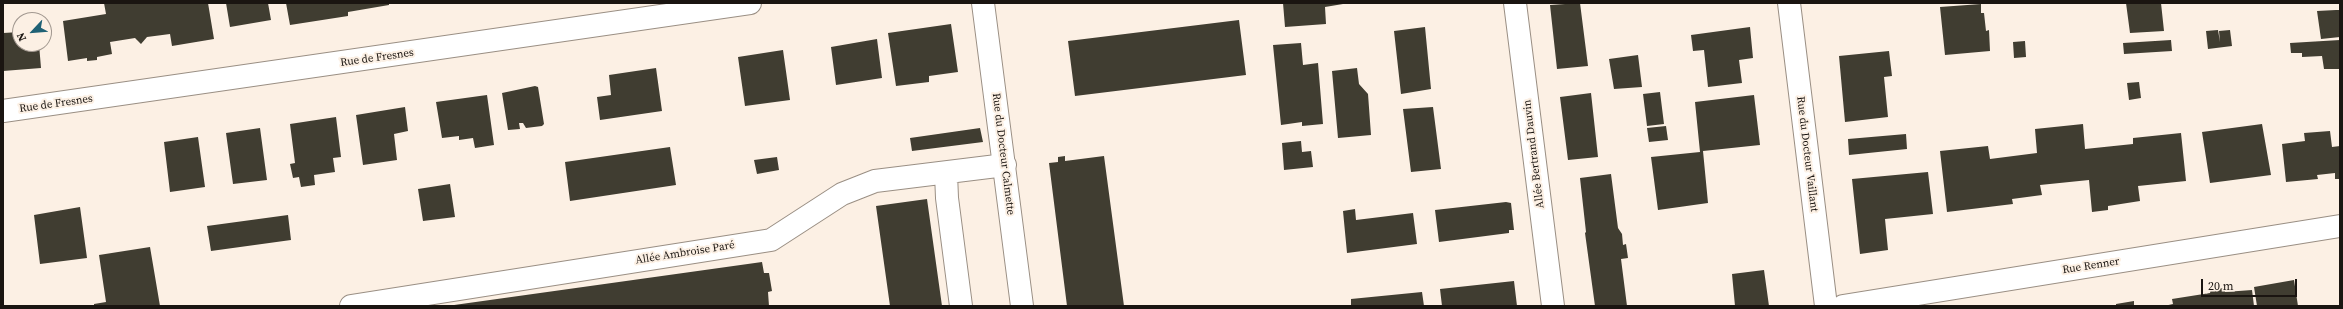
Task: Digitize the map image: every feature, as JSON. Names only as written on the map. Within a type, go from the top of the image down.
[{"type":"street","name":"Rue de Fresnes","points":[[3,111],[750,3]]},
{"type":"street","name":"Rue du Docteur Calmette","points":[[983,3],[1022,306]]},
{"type":"street","name":"Allée Bertrand Dauvin","points":[[1515,3],[1553,306]]},
{"type":"street","name":"Rue du Docteur Vaillant","points":[[1789,3],[1826,306]]},
{"type":"street","name":"Allée Ambroise Paré","points":[[351,306],[771,240],[842,194],[875,181],[1005,165]]},
{"type":"street","points":[[946,173],[947,198],[960,306]]},
{"type":"street","name":"Rue Renner","points":[[1843,306],[2340,226]]},
{"type":"building","points":[[104,3],[208,3],[214,39],[172,46],[170,34],[147,37],[141,44],[135,38],[110,42],[112,54],[97,57],[97,60],[87,61],[87,58],[68,61],[63,21],[106,14]]},
{"type":"building","points":[[226,3],[268,3],[271,20],[230,27]]},
{"type":"building","points":[[286,3],[389,3],[389,5],[348,12],[348,16],[290,25]]},
{"type":"building","points":[[1283,3],[1343,4],[1325,7],[1326,24],[1285,27]]},
{"type":"building","points":[[1580,3],[1588,66],[1557,69],[1550,5]]},
{"type":"building","points":[[2126,3],[2161,3],[2164,31],[2130,33]]},
{"type":"building","points":[[1981,4],[1981,13],[1984,13],[1986,31],[1989,30],[1990,51],[1945,55],[1940,7]]},
{"type":"building","points":[[2340,10],[2340,37],[2321,39],[2317,11]]},
{"type":"building","points":[[1239,20],[1246,75],[1075,96],[1068,41]]},
{"type":"building","points":[[951,24],[958,72],[929,76],[929,82],[896,86],[888,33]]},
{"type":"building","points":[[1425,27],[1431,89],[1401,94],[1394,31]]},
{"type":"building","points":[[1750,27],[1753,58],[1739,60],[1742,83],[1708,87],[1704,50],[1693,51],[1691,35]]},
{"type":"building","points":[[2218,30],[2220,42],[2219,31],[2230,30],[2232,46],[2208,49],[2206,31]]},
{"type":"building","points":[[12,32],[12,52],[40,52],[41,68],[3,71],[3,33]]},
{"type":"building","points":[[877,39],[882,78],[836,85],[831,47]]},
{"type":"building","points":[[2171,40],[2172,51],[2124,54],[2123,43]]},
{"type":"building","points":[[2340,40],[2340,69],[2324,69],[2322,56],[2302,57],[2302,53],[2291,53],[2290,43]]},
{"type":"building","points":[[2025,41],[2026,57],[2014,58],[2013,42]]},
{"type":"building","points":[[1301,43],[1303,65],[1318,63],[1323,124],[1302,126],[1302,122],[1281,125],[1273,45]]},
{"type":"building","points":[[783,50],[790,100],[745,106],[738,57]]},
{"type":"building","points":[[1889,51],[1892,76],[1884,77],[1888,117],[1845,122],[1839,56]]},
{"type":"building","points":[[1638,55],[1642,87],[1614,89],[1609,59]]},
{"type":"building","points":[[656,68],[662,111],[600,120],[597,97],[611,95],[609,75]]},
{"type":"building","points":[[1357,68],[1359,84],[1368,94],[1371,135],[1338,138],[1332,71]]},
{"type":"building","points":[[2139,82],[2141,98],[2129,100],[2127,83]]},
{"type":"building","points":[[535,86],[538,87],[544,124],[542,126],[526,128],[523,123],[519,123],[520,129],[508,130],[502,93]]},
{"type":"building","points":[[1660,92],[1664,124],[1647,126],[1643,94]]},
{"type":"building","points":[[1591,93],[1598,157],[1568,160],[1560,97]]},
{"type":"building","points":[[487,95],[494,145],[475,148],[473,138],[459,140],[459,136],[442,138],[436,102]]},
{"type":"building","points":[[1754,95],[1760,145],[1703,151],[1708,203],[1658,210],[1651,157],[1700,152],[1695,102]]},
{"type":"building","points":[[405,107],[408,131],[394,134],[397,160],[363,165],[356,115]]},
{"type":"building","points":[[1433,107],[1441,169],[1411,172],[1403,109]]},
{"type":"building","points":[[336,117],[341,157],[333,158],[335,172],[314,175],[315,185],[301,187],[299,177],[293,178],[290,164],[295,163],[290,124]]},
{"type":"building","points":[[2083,124],[2085,149],[2133,144],[2133,138],[2181,133],[2186,181],[2138,186],[2140,201],[2108,206],[2108,210],[2092,212],[2089,180],[2040,185],[2042,195],[2012,199],[2013,204],[1947,212],[1940,151],[1988,146],[1990,159],[2037,153],[2035,129]]},
{"type":"building","points":[[2262,124],[2271,175],[2210,183],[2202,132]]},
{"type":"building","points":[[1666,126],[1668,140],[1649,142],[1647,128]]},
{"type":"building","points":[[260,128],[267,180],[233,184],[226,133]]},
{"type":"building","points":[[980,128],[983,142],[912,151],[910,138]]},
{"type":"building","points":[[2330,131],[2332,147],[2340,146],[2340,179],[2335,179],[2335,173],[2317,175],[2318,179],[2286,182],[2282,144],[2305,141],[2304,133]]},
{"type":"building","points":[[1906,134],[1907,149],[1849,155],[1848,139]]},
{"type":"building","points":[[198,137],[205,187],[170,192],[164,142]]},
{"type":"building","points":[[1301,141],[1302,152],[1311,151],[1313,167],[1284,170],[1282,143]]},
{"type":"building","points":[[670,147],[676,185],[570,201],[565,162]]},
{"type":"building","points":[[1065,156],[1065,161],[1104,156],[1124,306],[1067,306],[1049,163],[1058,162],[1058,157]]},
{"type":"building","points":[[777,157],[779,170],[757,174],[754,160]]},
{"type":"building","points":[[1928,172],[1933,214],[1885,219],[1888,250],[1860,254],[1852,179]]},
{"type":"building","points":[[1611,174],[1618,228],[1622,234],[1623,245],[1626,244],[1628,258],[1621,259],[1627,306],[1595,306],[1585,233],[1580,178]]},
{"type":"building","points":[[450,184],[455,217],[423,221],[418,189]]},
{"type":"building","points":[[927,199],[942,306],[890,306],[876,206]]},
{"type":"building","points":[[1506,202],[1511,203],[1514,230],[1509,230],[1509,233],[1439,242],[1435,210]]},
{"type":"building","points":[[80,207],[87,258],[40,264],[34,215]]},
{"type":"building","points":[[1355,209],[1356,220],[1413,213],[1417,244],[1347,253],[1343,211]]},
{"type":"building","points":[[288,215],[291,240],[211,251],[207,226]]},
{"type":"building","points":[[150,247],[160,306],[94,306],[94,304],[106,302],[99,255]]},
{"type":"building","points":[[762,262],[764,273],[769,273],[772,291],[768,292],[769,306],[447,306]]},
{"type":"building","points":[[1764,270],[1769,306],[1735,306],[1732,274]]},
{"type":"building","points":[[2294,280],[2298,306],[2257,306],[2254,287]]},
{"type":"building","points":[[1514,281],[1517,306],[1442,306],[1440,289]]},
{"type":"building","points":[[2225,288],[2225,292],[2252,290],[2254,306],[2164,306],[2173,304],[2172,299],[2210,293],[2211,289]]},
{"type":"building","points":[[1422,292],[1424,306],[1351,306],[1351,299]]},
{"type":"building","points":[[2134,301],[2134,306],[2116,306],[2116,304]]}]
